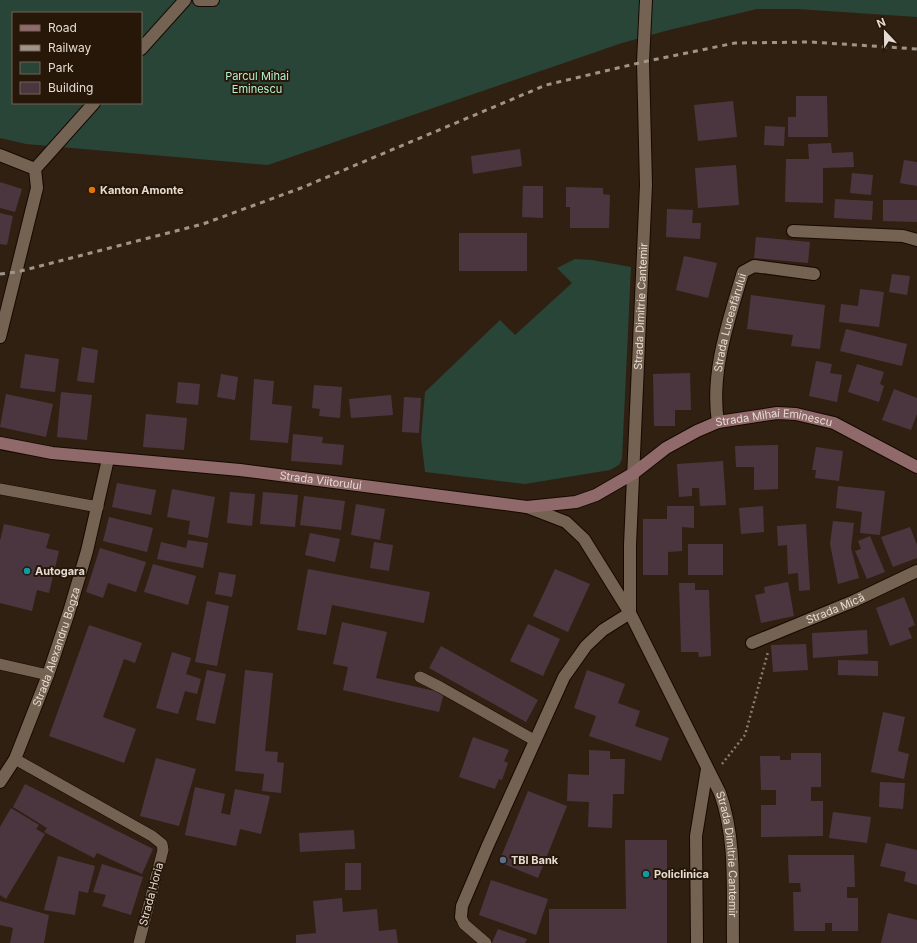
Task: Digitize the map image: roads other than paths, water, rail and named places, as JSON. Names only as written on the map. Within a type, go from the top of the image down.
[{"type":"street","points":[[142,48],[185,0]]},
{"type":"street","points":[[199,0],[213,0]]},
{"type":"street","name":"Strada Dimitrie Cantemir","points":[[630,613],[630,545],[646,185],[643,62],[646,0]]},
{"type":"street","points":[[0,337],[37,188],[35,169],[93,104]]},
{"type":"street","points":[[0,155],[35,169]]},
{"type":"street","points":[[793,231],[903,236],[917,240]]},
{"type":"street","name":"Strada Luceafărului","points":[[718,422],[715,404],[720,355],[727,324],[743,272],[754,266],[814,274]]},
{"type":"street","name":"Strada Mihai Eminescu","points":[[634,473],[681,439],[718,422],[777,413],[796,414],[834,423],[917,468]]},
{"type":"street","name":"Strada Viitorului","points":[[0,443],[52,453],[240,470],[527,507],[576,502],[596,495],[634,473]]},
{"type":"street","name":"Strada Alexandru Bogza","points":[[0,782],[15,759],[48,675],[88,551],[108,459]]},
{"type":"street","name":"Strada Dimitrie Cantemir","points":[[527,507],[566,522],[584,539],[630,613],[710,773],[727,812],[732,835],[733,943]]},
{"type":"street","name":"Strada Mică","points":[[752,643],[854,601],[917,571]]},
{"type":"street","points":[[460,917],[462,906],[481,860],[534,740],[564,677],[573,662],[586,646],[603,630],[630,613]]},
{"type":"street","name":"Strada Dimitrie Cantemir","points":[[697,943],[696,836],[710,773]]},
{"type":"lane","points":[[0,489],[98,507]]},
{"type":"lane","points":[[0,664],[48,675]]},
{"type":"lane","points":[[420,677],[534,740]]},
{"type":"lane","name":"Strada Horia","points":[[15,759],[152,836],[162,844],[163,850],[139,943]]},
{"type":"lane","points":[[460,917],[464,924],[486,943]]},
{"type":"railway","points":[[0,274],[17,272],[203,224],[301,188],[546,85],[643,62],[735,43],[811,42],[917,49]]},
{"type":"place","name":"Kanton Amonte","points":[[92,190]]},
{"type":"place","name":"Autogara","points":[[27,571]]},
{"type":"place","name":"TBI Bank","points":[[503,860]]},
{"type":"place","name":"Policlinica","points":[[646,874]]},
{"type":"park label","name":"Parcul Mihai Eminescu","points":[[257,82]]}]
